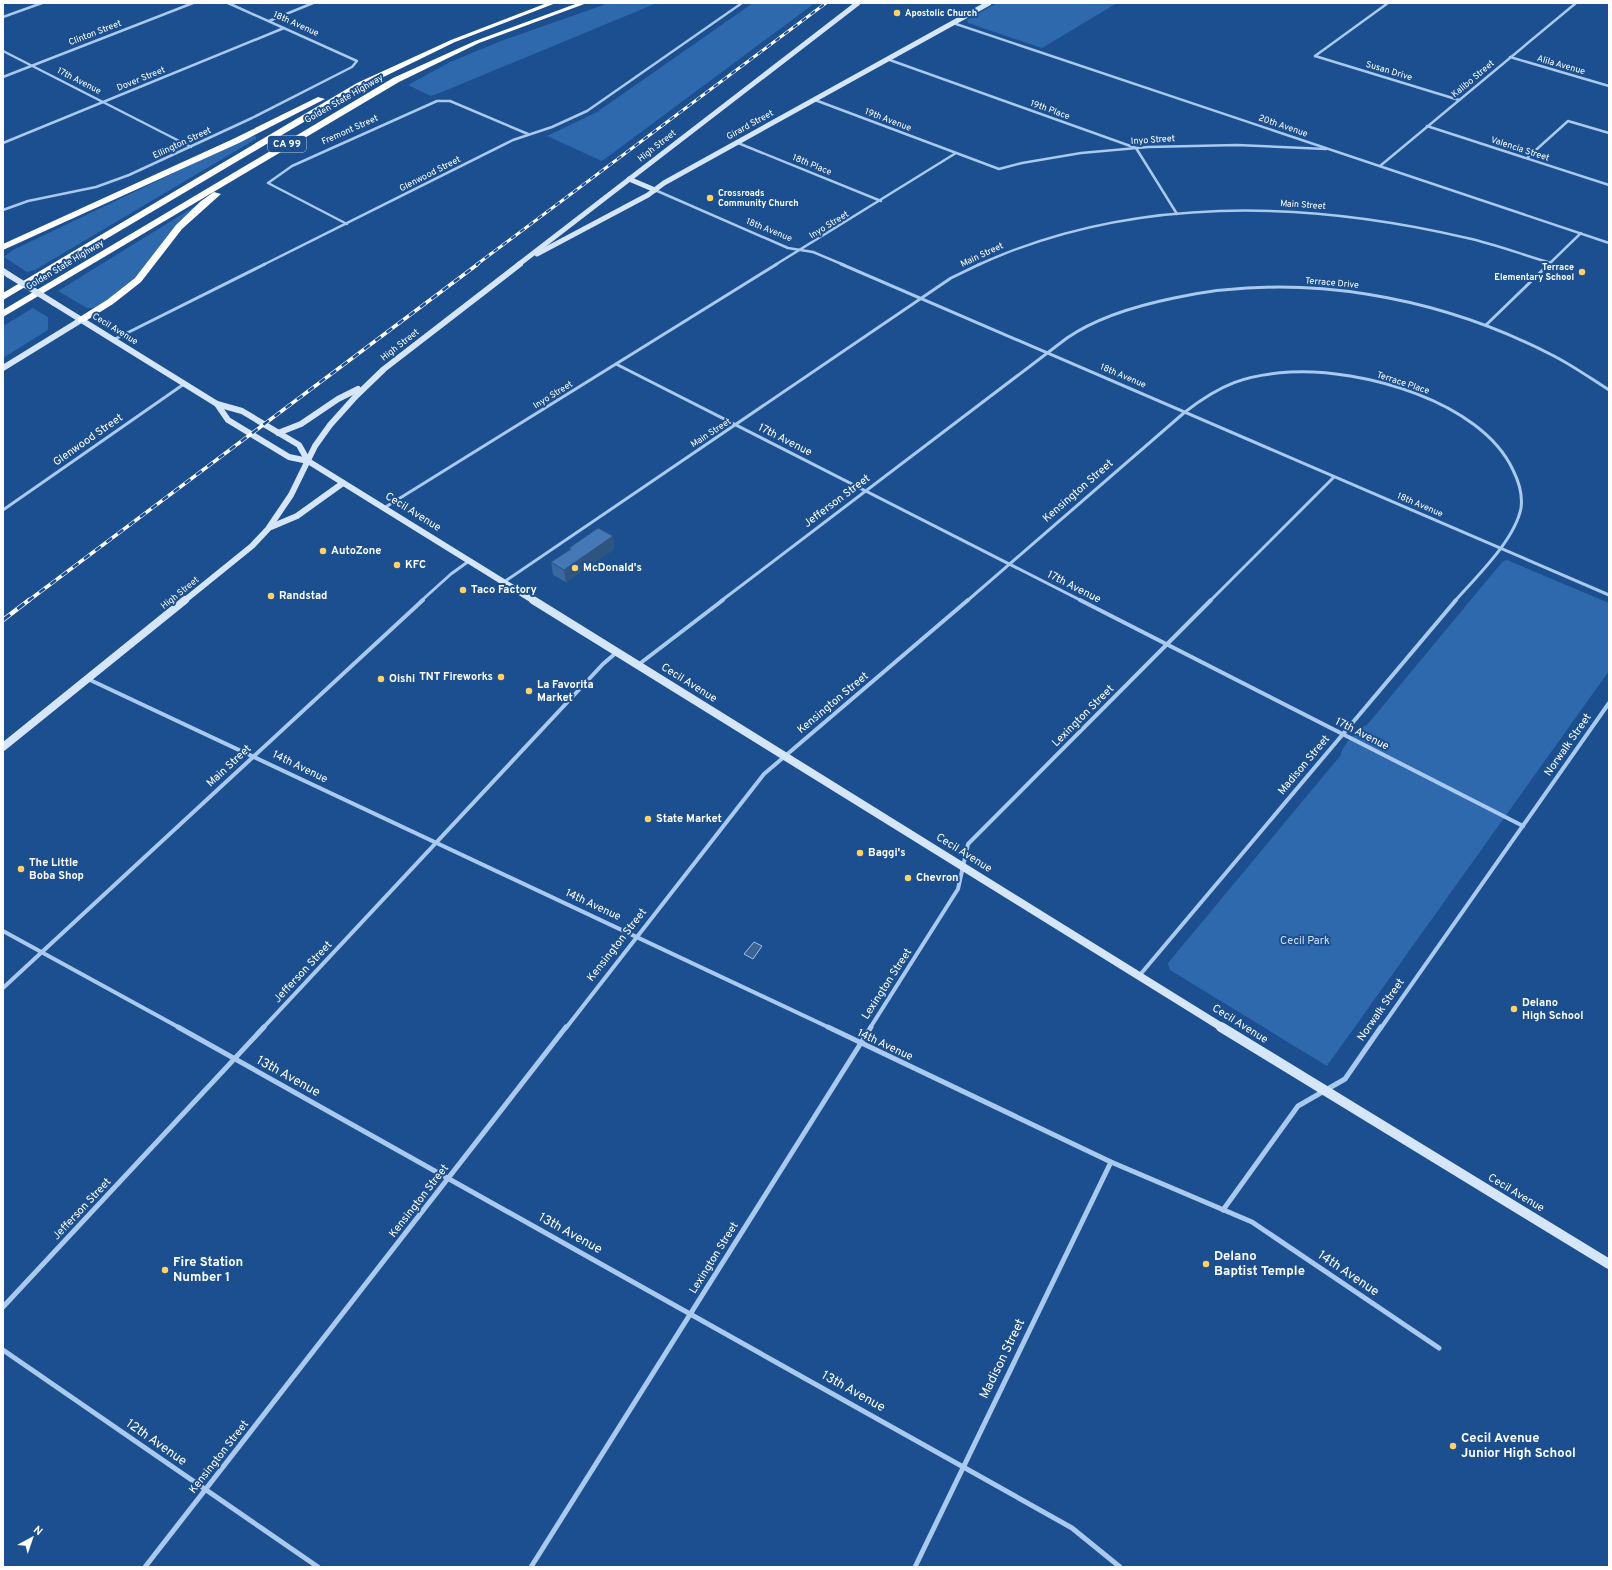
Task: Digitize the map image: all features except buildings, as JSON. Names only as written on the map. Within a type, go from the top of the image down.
[{"type":"highway","name":"Golden State Highway","points":[[3,297],[345,93],[417,56],[492,25],[553,3]]},
{"type":"highway","name":"Golden State Highway","points":[[3,314],[371,94],[444,57],[505,31],[584,3]]},
{"type":"highway","points":[[3,247],[236,141],[354,82],[417,56]]},
{"type":"highway","points":[[81,320],[110,302],[138,280],[179,227],[204,203],[292,140]]},
{"type":"main road","name":"High Street","points":[[3,747],[252,546],[270,528],[290,497],[315,447],[333,421],[384,369],[629,178],[858,3]]},
{"type":"main road","name":"Girard Street","points":[[520,263],[655,190],[738,142],[990,3]]},
{"type":"main road","name":"18th Avenue","points":[[629,178],[655,190]]},
{"type":"main road","name":"Cecil Avenue","points":[[3,271],[217,404],[242,411],[299,445],[308,460]]},
{"type":"main road","points":[[3,368],[81,320]]},
{"type":"main road","points":[[278,433],[293,430],[311,419],[336,400],[366,386]]},
{"type":"main road","name":"Cecil Avenue","points":[[217,404],[228,420],[289,457],[308,460],[1324,1091],[1609,1264]]},
{"type":"main road","points":[[270,528],[297,516],[343,483]]},
{"type":"street","points":[[3,17],[42,3]]},
{"type":"street","name":"Clinton Street","points":[[3,77],[193,3]]},
{"type":"street","name":"18th Avenue","points":[[228,3],[353,58],[357,62]]},
{"type":"street","points":[[268,21],[313,3]]},
{"type":"street","name":"Glenwood Street","points":[[113,340],[528,134],[552,127],[587,111],[742,3]]},
{"type":"street","name":"Susan Drive","points":[[1388,3],[1315,56],[1459,100]]},
{"type":"street","name":"Kalibo Street","points":[[1380,166],[1576,3]]},
{"type":"street","name":"20th Avenue","points":[[953,23],[1609,242]]},
{"type":"street","name":"Dover Street","points":[[3,143],[284,28]]},
{"type":"street","name":"17th Avenue","points":[[3,51],[191,147]]},
{"type":"street","name":"Alila Avenue","points":[[1510,58],[1608,86]]},
{"type":"street","name":"19th Place","points":[[887,59],[1136,148]]},
{"type":"street","name":"Ellington Street","points":[[3,210],[28,201],[96,187],[129,175],[266,112],[352,67],[357,62]]},
{"type":"street","name":"Fremont Street","points":[[347,224],[268,183],[292,166],[429,104],[443,100],[450,101],[528,134]]},
{"type":"street","name":"19th Avenue","points":[[815,100],[956,153]]},
{"type":"street","points":[[1527,158],[1568,121],[1609,133]]},
{"type":"street","name":"Valencia Street","points":[[1428,126],[1609,185]]},
{"type":"street","name":"18th Place","points":[[738,142],[881,201]]},
{"type":"street","name":"Inyo Street","points":[[384,508],[881,201],[956,153],[999,169],[1038,160],[1088,152],[1136,148],[1252,145],[1332,150]]},
{"type":"street","points":[[1136,148],[1177,214]]},
{"type":"street","name":"18th Avenue","points":[[655,190],[788,248],[813,252],[1609,595]]},
{"type":"street","name":"Main Street","points":[[504,582],[737,426],[951,278],[1024,245],[1097,225],[1177,214],[1259,211],[1349,217],[1426,229],[1469,239],[1551,263]]},
{"type":"street","points":[[1486,325],[1580,233]]},
{"type":"street","name":"Terrace Drive","points":[[1047,352],[1078,330],[1113,314],[1153,302],[1188,294],[1240,287],[1291,287],[1364,293],[1429,306],[1486,325],[1549,352],[1609,390]]},
{"type":"street","name":"Jefferson Street","points":[[637,665],[1047,352]]},
{"type":"street","name":"17th Avenue","points":[[616,364],[1523,826]]},
{"type":"street","name":"Terrace Place","points":[[1185,412],[1205,396],[1226,384],[1255,377],[1285,373],[1353,375],[1420,394],[1451,410],[1478,427],[1498,446],[1514,468],[1521,490],[1521,511],[1513,529],[1500,548]]},
{"type":"street","name":"Glenwood Street","points":[[3,510],[184,384]]},
{"type":"street","name":"Kensington Street","points":[[145,1567],[764,774],[1185,412]]},
{"type":"street","name":"Lexington Street","points":[[531,1567],[958,889],[968,844],[1334,477]]},
{"type":"street","name":"Madison Street","points":[[1139,976],[1500,548]]},
{"type":"street","name":"Main Street","points":[[3,988],[451,574],[469,561]]},
{"type":"street","name":"Jefferson Street","points":[[3,1307],[603,664],[617,652]]},
{"type":"street","name":"14th Avenue","points":[[87,679],[637,937],[1111,1162]]},
{"type":"street","name":"Norwalk Street","points":[[1223,1210],[1298,1106],[1345,1079],[1609,703]]},
{"type":"street","name":"13th Avenue","points":[[3,931],[690,1313],[1072,1528],[1120,1567]]},
{"type":"street","points":[[1111,1162],[1223,1210]]},
{"type":"street","name":"Madison Street","points":[[915,1567],[1111,1162]]},
{"type":"street","name":"14th Avenue","points":[[1223,1210],[1258,1226],[1438,1348]]},
{"type":"street","name":"12th Avenue","points":[[3,1350],[318,1567]]},
{"type":"green space","points":[[609,3],[657,3],[431,96],[408,85],[450,62],[501,41]]},
{"type":"green space","points":[[753,3],[815,3],[602,161],[547,136],[597,112]]},
{"type":"green space","points":[[997,3],[1117,3],[1042,48],[968,23],[967,20]]},
{"type":"green space","points":[[256,136],[256,139],[35,270],[27,272],[4,257],[13,250],[249,137]]},
{"type":"green space","points":[[197,205],[171,233],[134,279],[107,301],[93,308],[87,308],[58,291]]},
{"type":"green space","points":[[33,308],[48,317],[48,330],[3,358],[3,326]]},
{"type":"green space","name":"Cecil Park","points":[[1507,560],[1609,603],[1609,671],[1327,1066],[1170,970],[1168,963],[1341,755],[1351,738],[1360,729],[1367,725],[1503,561]]},
{"type":"shaded area","points":[[754,942],[762,946],[753,959],[744,954]]},
{"type":"railway","points":[[476,265],[826,3]]},
{"type":"railway","points":[[28,601],[478,264]]},
{"type":"railway","points":[[3,620],[29,600]]},
{"type":"place","name":"Apostolic Church","points":[[897,13]]},
{"type":"place","name":"Crossroads Community Church","points":[[710,198]]},
{"type":"place","name":"Terrace Elementary School","points":[[1582,272]]},
{"type":"place","name":"AutoZone","points":[[323,551]]},
{"type":"place","name":"KFC","points":[[397,565]]},
{"type":"place","name":"McDonald's","points":[[575,568]]},
{"type":"place","name":"Taco Factory","points":[[463,590]]},
{"type":"place","name":"Randstad","points":[[271,596]]},
{"type":"place","name":"TNT Fireworks","points":[[501,677]]},
{"type":"place","name":"Oishi","points":[[381,679]]},
{"type":"place","name":"La Favorita Market","points":[[529,691]]},
{"type":"place","name":"State Market","points":[[648,819]]},
{"type":"place","name":"Baggi's","points":[[860,853]]},
{"type":"place","name":"The Little Boba Shop","points":[[21,869]]},
{"type":"place","name":"Chevron","points":[[908,878]]},
{"type":"place","name":"Delano High School","points":[[1514,1009]]},
{"type":"place","name":"Delano Baptist Temple","points":[[1206,1264]]},
{"type":"place","name":"Fire Station Number 1","points":[[165,1270]]},
{"type":"place","name":"Cecil Avenue Junior High School","points":[[1453,1446]]}]
